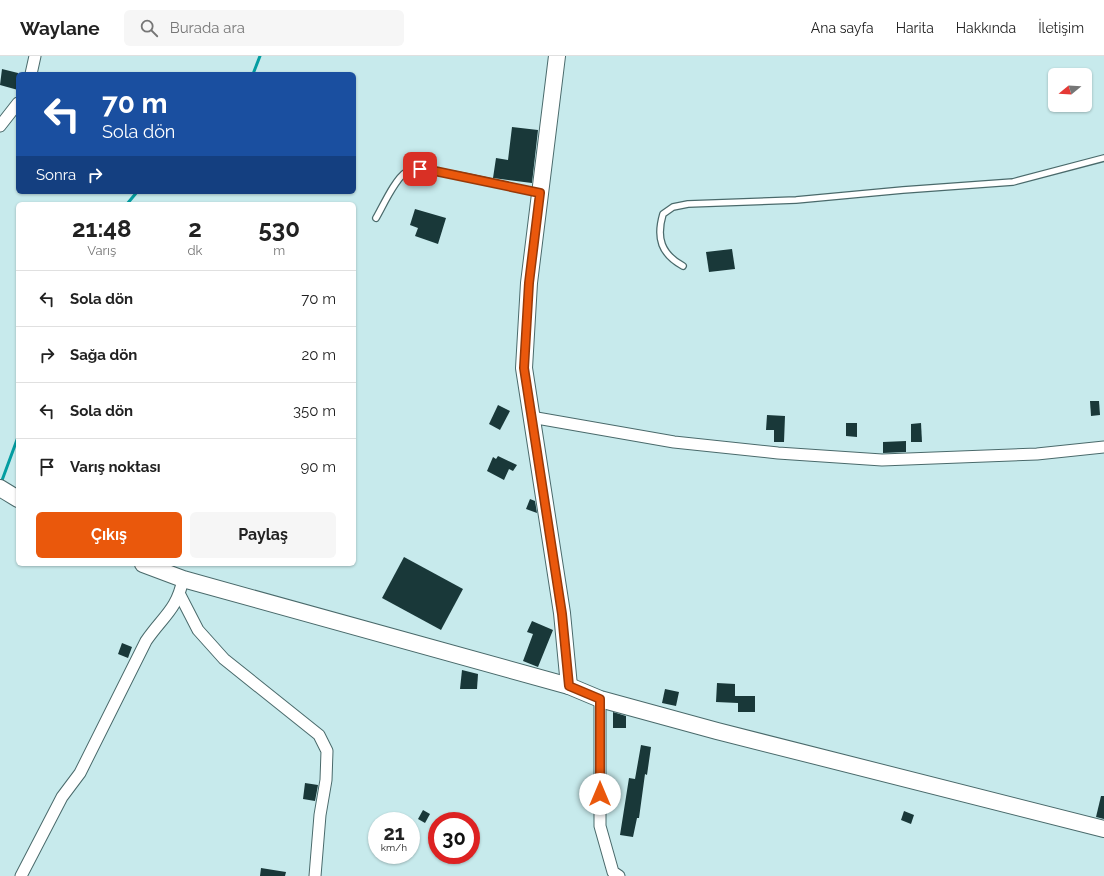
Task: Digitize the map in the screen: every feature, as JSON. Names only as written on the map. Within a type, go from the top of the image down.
[{"type":"street","points":[[31,72],[35,56]]},
{"type":"street","points":[[557,56],[529,283],[524,368],[562,614],[569,686]]},
{"type":"street","points":[[0,126],[16,106]]},
{"type":"street","points":[[531,417],[674,442],[778,453],[882,460],[1037,454],[1104,447]]},
{"type":"street","points":[[0,488],[16,497]]},
{"type":"street","points":[[147,566],[183,579],[569,686],[600,699],[717,731],[1104,829]]},
{"type":"street","points":[[21,876],[62,797],[80,773],[146,641],[174,607],[180,595],[183,579]]},
{"type":"street","points":[[180,595],[198,630],[224,659],[319,735],[327,751],[326,780],[315,876]]},
{"type":"street","points":[[600,699],[600,826],[613,872],[619,876]]},
{"type":"lane","points":[[683,266],[671,260],[664,250],[660,235],[663,214],[673,207],[688,204],[796,200],[1013,182],[1104,158]]},
{"type":"lane","points":[[376,218],[397,182],[406,172],[412,170],[430,170],[540,193]]},
{"type":"building","points":[[2,69],[16,72],[16,89],[0,85]]},
{"type":"building","points":[[512,127],[538,130],[532,183],[493,178],[496,158],[508,160]]},
{"type":"building","points":[[415,209],[446,218],[438,244],[415,236],[418,228],[410,225]]},
{"type":"building","points":[[732,249],[735,269],[709,272],[706,252]]},
{"type":"building","points":[[1090,401],[1099,401],[1100,415],[1091,416]]},
{"type":"building","points":[[498,405],[510,411],[500,430],[489,424]]},
{"type":"building","points":[[767,415],[785,416],[784,442],[774,442],[774,430],[766,430]]},
{"type":"building","points":[[846,423],[857,423],[857,437],[846,436]]},
{"type":"building","points":[[921,423],[922,442],[911,442],[911,424]]},
{"type":"building","points":[[906,441],[906,452],[883,453],[883,442]]},
{"type":"building","points":[[498,456],[517,465],[513,471],[509,469],[504,480],[487,471],[493,457],[496,459]]},
{"type":"building","points":[[530,499],[535,501],[537,513],[526,509]]},
{"type":"building","points":[[404,557],[463,589],[441,630],[382,598]]},
{"type":"building","points":[[532,621],[553,630],[538,667],[523,661],[533,634],[527,632]]},
{"type":"building","points":[[122,643],[132,647],[128,658],[118,654]]},
{"type":"building","points":[[462,670],[478,674],[477,689],[460,689]]},
{"type":"building","points":[[717,683],[735,684],[735,696],[755,696],[755,712],[738,712],[738,703],[716,702]]},
{"type":"building","points":[[665,689],[679,692],[676,706],[662,703]]},
{"type":"building","points":[[613,712],[626,716],[626,728],[613,728]]},
{"type":"building","points":[[641,745],[651,747],[647,775],[645,774],[639,818],[637,818],[633,837],[620,835],[629,778],[635,779]]},
{"type":"building","points":[[305,783],[318,785],[315,801],[303,799]]},
{"type":"building","points":[[1101,796],[1104,796],[1104,819],[1096,817]]},
{"type":"building","points":[[423,810],[428,813],[428,818],[425,823],[420,820],[420,815]]},
{"type":"building","points":[[904,811],[914,815],[911,824],[901,820]]},
{"type":"building","points":[[261,868],[286,872],[285,876],[260,876]]},
{"type":"waterway","points":[[254,72],[260,56]]},
{"type":"waterway","points":[[129,202],[135,194]]},
{"type":"waterway","points":[[1,483],[16,442]]},
{"type":"route","points":[[420,169],[540,193],[529,283],[524,368],[562,614],[569,686],[600,699],[600,794]]}]
